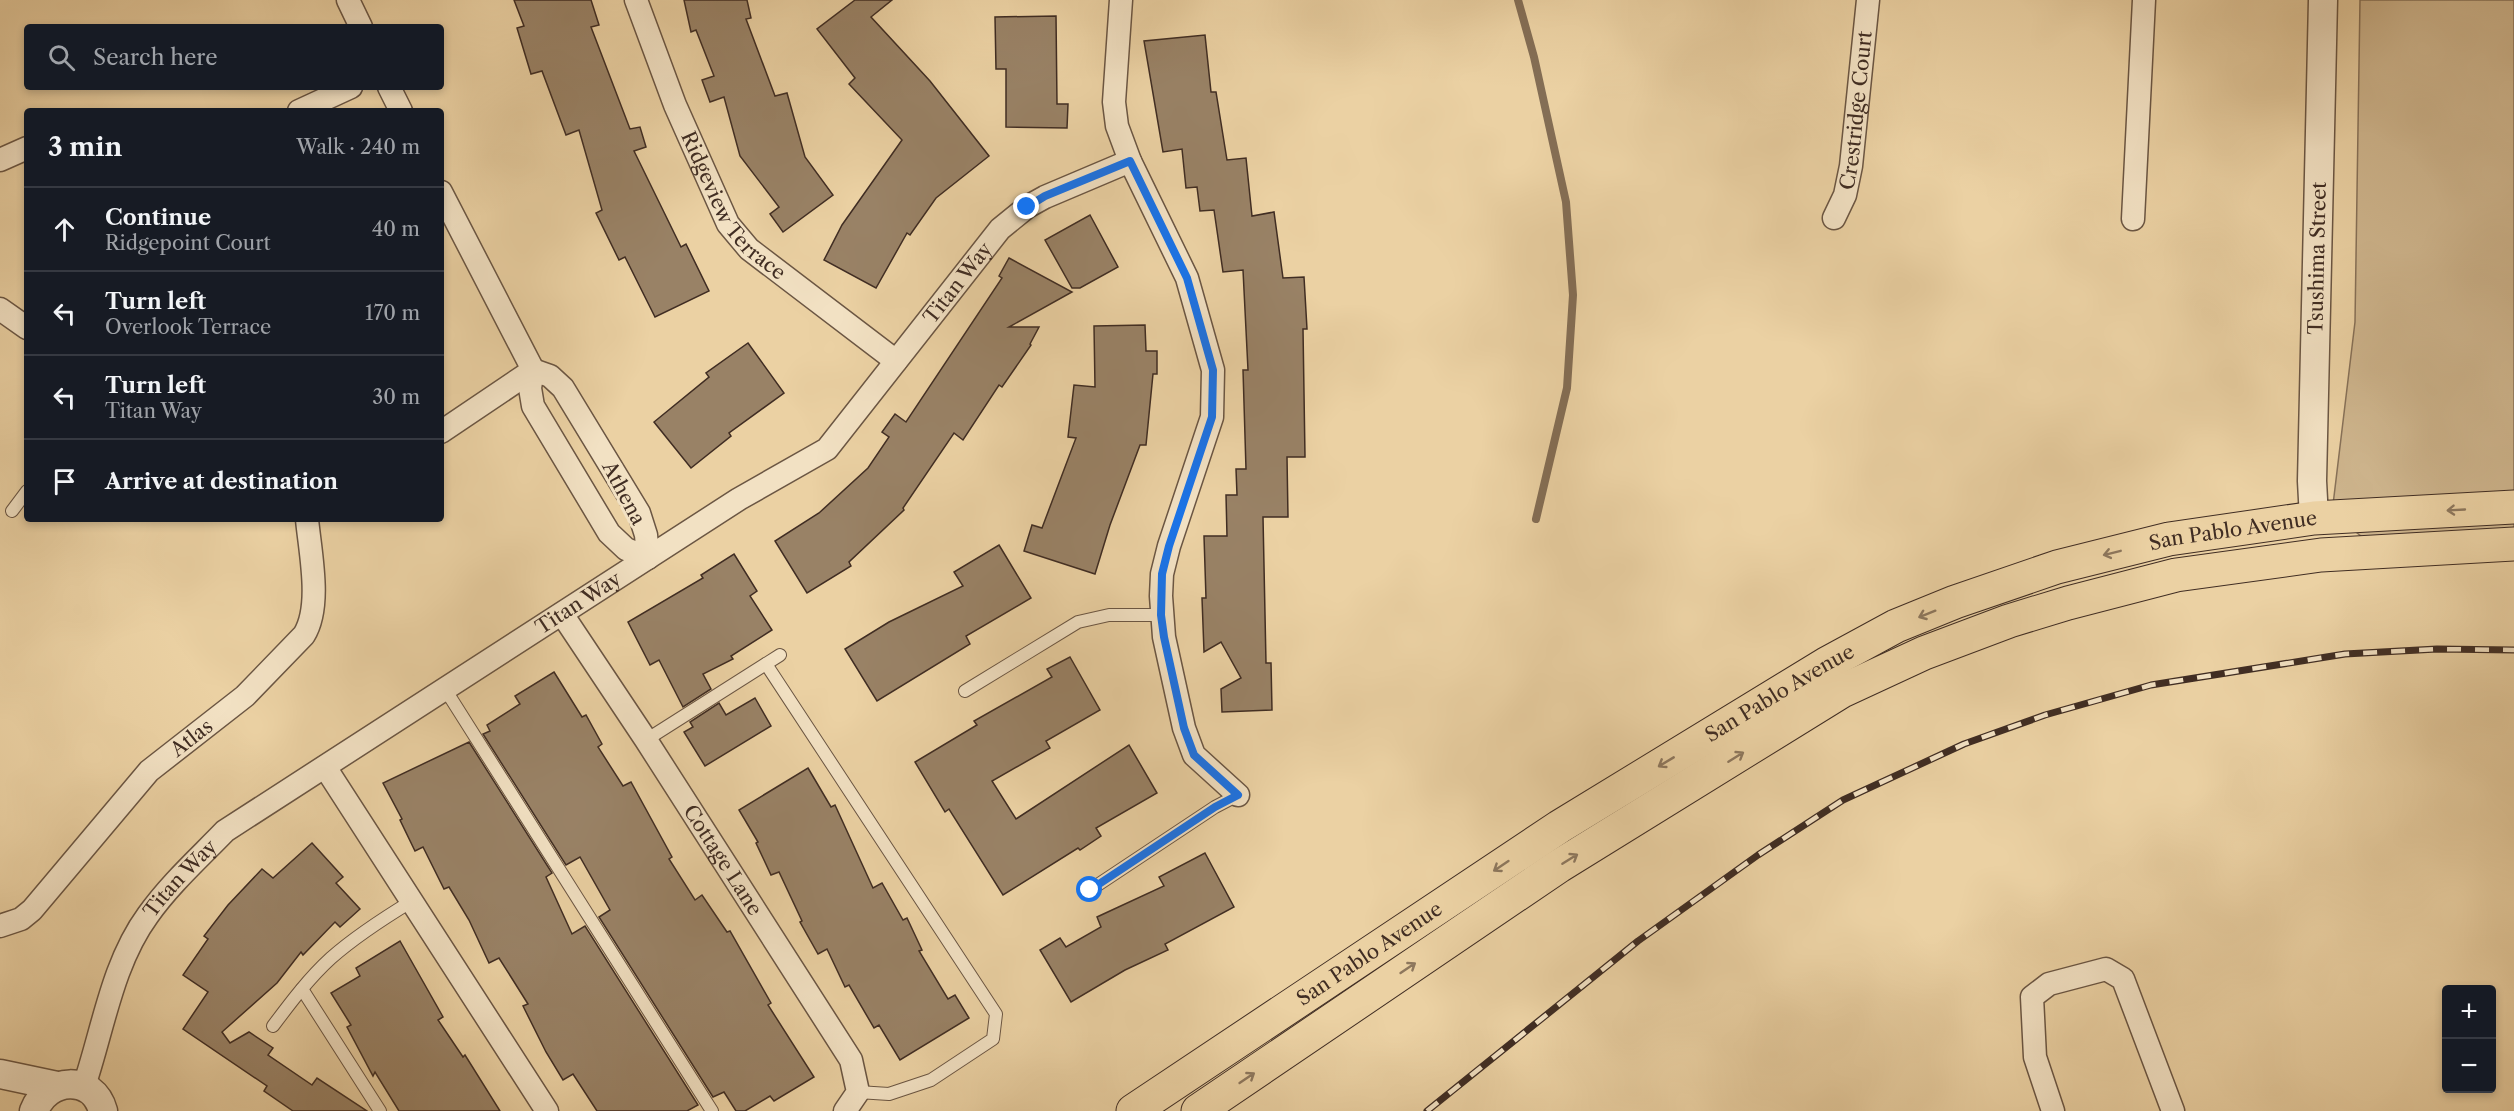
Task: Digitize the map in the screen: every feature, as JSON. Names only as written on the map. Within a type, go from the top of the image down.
[{"type":"main road","name":"San Pablo Avenue","points":[[1133,1111],[1559,827],[1826,664],[1896,626],[1955,602],[2057,567],[2169,539],[2314,518],[2514,507]]},
{"type":"main road","name":"San Pablo Avenue","points":[[1198,1111],[1558,866],[1842,691],[1924,653],[2008,621],[2176,575],[2321,555],[2514,544]]},
{"type":"street","points":[[348,0],[360,24]]},
{"type":"street","name":"Ridgeview Terrace","points":[[636,0],[675,105],[728,224],[749,249],[896,361]]},
{"type":"street","points":[[1122,0],[1114,102],[1117,126],[1130,161],[1187,278],[1213,370],[1212,417],[1169,546],[1162,574],[1161,615],[1164,637],[1184,728],[1194,755],[1238,795]]},
{"type":"street","name":"Crestridge Court","points":[[1834,218],[1845,195],[1851,166],[1869,0]]},
{"type":"street","points":[[2133,219],[2144,0]]},
{"type":"street","name":"Tsushima Street","points":[[2314,518],[2312,481],[2322,0]]},
{"type":"street","points":[[306,108],[344,90]]},
{"type":"street","points":[[390,90],[400,108]]},
{"type":"street","points":[[0,160],[24,149]]},
{"type":"street","name":"Titan Way","points":[[70,1086],[120,970],[147,916],[180,877],[225,831],[739,499],[827,449],[1000,229],[1045,196],[1130,161]]},
{"type":"street","name":"Athena","points":[[444,198],[533,370],[530,388],[534,405],[609,533],[626,549],[648,558],[646,535],[639,513],[563,388],[550,376],[533,370]]},
{"type":"street","points":[[0,309],[24,326]]},
{"type":"street","points":[[444,430],[533,370]]},
{"type":"street","name":"Atlas","points":[[0,926],[21,919],[32,910],[149,771],[245,696],[304,635],[310,626],[314,606],[307,522]]},
{"type":"street","name":"Cottage Lane","points":[[562,614],[646,740],[850,1060],[858,1092]]},
{"type":"street","points":[[325,767],[547,1111]]},
{"type":"street","points":[[2053,1111],[2035,1056],[2032,998],[2049,984],[2106,969],[2122,979],[2173,1111]]},
{"type":"street","points":[[0,1074],[70,1086],[97,1097],[106,1110]]},
{"type":"street","points":[[34,1111],[39,1100],[70,1086]]},
{"type":"street","points":[[845,1111],[858,1092]]},
{"type":"lane","points":[[12,511],[24,495]]},
{"type":"lane","points":[[965,691],[1078,622],[1109,615],[1161,615]]},
{"type":"lane","points":[[646,740],[780,655]]},
{"type":"lane","points":[[766,664],[996,1014],[993,1039],[931,1080],[889,1094],[858,1092]]},
{"type":"lane","points":[[445,689],[712,1111]]},
{"type":"lane","points":[[1090,890],[1215,807],[1238,795]]},
{"type":"lane","points":[[273,1026],[302,989],[332,957],[412,901]]},
{"type":"lane","points":[[302,989],[380,1111]]},
{"type":"shaded area","points":[[2360,0],[2514,0],[2514,542],[2381,552],[2332,513],[2355,322]]},
{"type":"building","points":[[514,0],[591,0],[599,25],[591,27],[630,129],[640,127],[646,147],[634,151],[681,247],[686,244],[709,291],[655,317],[625,257],[619,260],[596,213],[602,210],[579,130],[566,135],[542,71],[531,74],[517,28],[524,26]]},
{"type":"building","points":[[684,0],[747,0],[751,18],[746,19],[775,96],[787,93],[805,157],[833,195],[783,232],[770,214],[779,207],[740,156],[724,97],[710,102],[702,80],[714,76],[696,30],[691,32]]},
{"type":"building","points":[[855,0],[892,0],[871,17],[930,81],[989,156],[936,198],[910,235],[907,233],[876,288],[824,260],[842,225],[902,140],[849,84],[855,78],[817,29]]},
{"type":"building","points":[[1056,16],[1057,104],[1068,104],[1067,128],[1006,127],[1006,69],[996,69],[995,17]]},
{"type":"building","points":[[1205,35],[1211,92],[1216,92],[1227,160],[1246,158],[1252,216],[1274,212],[1283,278],[1304,277],[1307,329],[1303,329],[1305,457],[1287,457],[1288,517],[1263,517],[1266,663],[1271,663],[1272,710],[1222,712],[1221,689],[1241,678],[1221,642],[1204,652],[1202,598],[1206,598],[1204,536],[1227,536],[1226,495],[1237,495],[1236,469],[1246,469],[1243,370],[1248,370],[1243,270],[1223,272],[1214,210],[1200,211],[1197,187],[1186,188],[1182,149],[1163,152],[1144,41]]},
{"type":"building","points":[[1090,215],[1118,267],[1080,288],[1072,288],[1045,240]]},
{"type":"building","points":[[1009,258],[1072,292],[1009,327],[1039,327],[1031,345],[1002,387],[999,385],[963,440],[954,433],[903,508],[904,510],[849,562],[851,566],[807,593],[775,541],[819,513],[868,468],[889,437],[882,432],[895,414],[906,422],[1002,278],[999,276]]},
{"type":"building","points":[[1145,325],[1146,351],[1157,351],[1157,374],[1153,374],[1146,445],[1140,445],[1110,525],[1095,574],[1024,551],[1032,525],[1042,528],[1076,438],[1068,437],[1074,385],[1095,387],[1094,326]]},
{"type":"building","points":[[748,343],[784,393],[729,433],[731,436],[691,468],[654,422],[709,377],[706,373]]},
{"type":"building","points":[[999,545],[1031,598],[966,636],[970,644],[877,701],[845,649],[889,622],[963,586],[954,572]]},
{"type":"building","points":[[734,554],[757,591],[750,596],[772,630],[731,656],[733,659],[703,674],[711,689],[683,707],[659,660],[650,665],[628,622],[703,578],[701,575]]},
{"type":"building","points":[[1070,657],[1100,710],[1046,741],[1050,748],[992,781],[1016,819],[1129,745],[1157,793],[1096,828],[1101,836],[1080,850],[1078,848],[1003,895],[949,809],[945,812],[915,762],[977,725],[974,721],[1052,677],[1047,669]]},
{"type":"building","points":[[554,672],[582,717],[586,715],[602,744],[598,747],[623,786],[631,782],[672,857],[669,859],[695,900],[702,895],[727,932],[730,931],[771,1003],[768,1005],[814,1077],[774,1101],[770,1096],[745,1111],[736,1111],[724,1092],[713,1097],[599,917],[610,910],[580,857],[566,865],[483,734],[490,731],[487,725],[520,704],[515,696]]},
{"type":"building","points":[[755,698],[771,726],[705,766],[684,732],[693,727],[690,722],[719,703],[726,715]]},
{"type":"building","points":[[469,742],[552,873],[546,877],[572,934],[585,926],[698,1105],[687,1111],[597,1111],[573,1074],[563,1080],[523,1006],[528,1004],[499,958],[489,963],[469,920],[449,887],[444,889],[423,847],[415,851],[400,820],[402,819],[383,783]]},
{"type":"building","points":[[808,768],[831,807],[835,805],[873,888],[882,883],[903,920],[907,918],[922,950],[919,951],[948,999],[955,995],[969,1018],[900,1060],[879,1025],[874,1028],[849,985],[845,987],[827,949],[818,954],[800,922],[802,921],[779,872],[771,875],[756,843],[758,842],[739,810]]},
{"type":"building","points":[[312,843],[343,877],[336,883],[360,909],[340,927],[335,922],[303,955],[301,952],[277,983],[222,1032],[230,1043],[249,1032],[273,1048],[268,1055],[312,1085],[317,1078],[367,1111],[293,1111],[264,1091],[267,1086],[183,1029],[208,992],[183,975],[208,939],[204,936],[228,905],[262,869],[273,878]]},
{"type":"building","points":[[1205,853],[1234,907],[1165,944],[1168,950],[1125,970],[1071,1002],[1040,950],[1060,938],[1066,947],[1101,927],[1097,917],[1164,886],[1159,877]]},
{"type":"building","points":[[400,941],[443,1017],[438,1020],[463,1057],[465,1055],[500,1111],[399,1111],[375,1072],[373,1076],[347,1027],[351,1025],[331,993],[360,976],[356,968]]},
{"type":"waterway","points":[[1518,0],[1534,57],[1566,202],[1573,295],[1567,388],[1536,519]]},
{"type":"railway","points":[[1427,1111],[1638,941],[1758,855],[1843,800],[1964,744],[2045,715],[2151,685],[2345,654],[2437,649],[2514,650]]},
{"type":"route","points":[[1027,207],[1045,196],[1130,161],[1187,278],[1213,370],[1212,417],[1169,546],[1162,574],[1161,615],[1184,728],[1194,755],[1238,795],[1215,807],[1090,890]]}]
